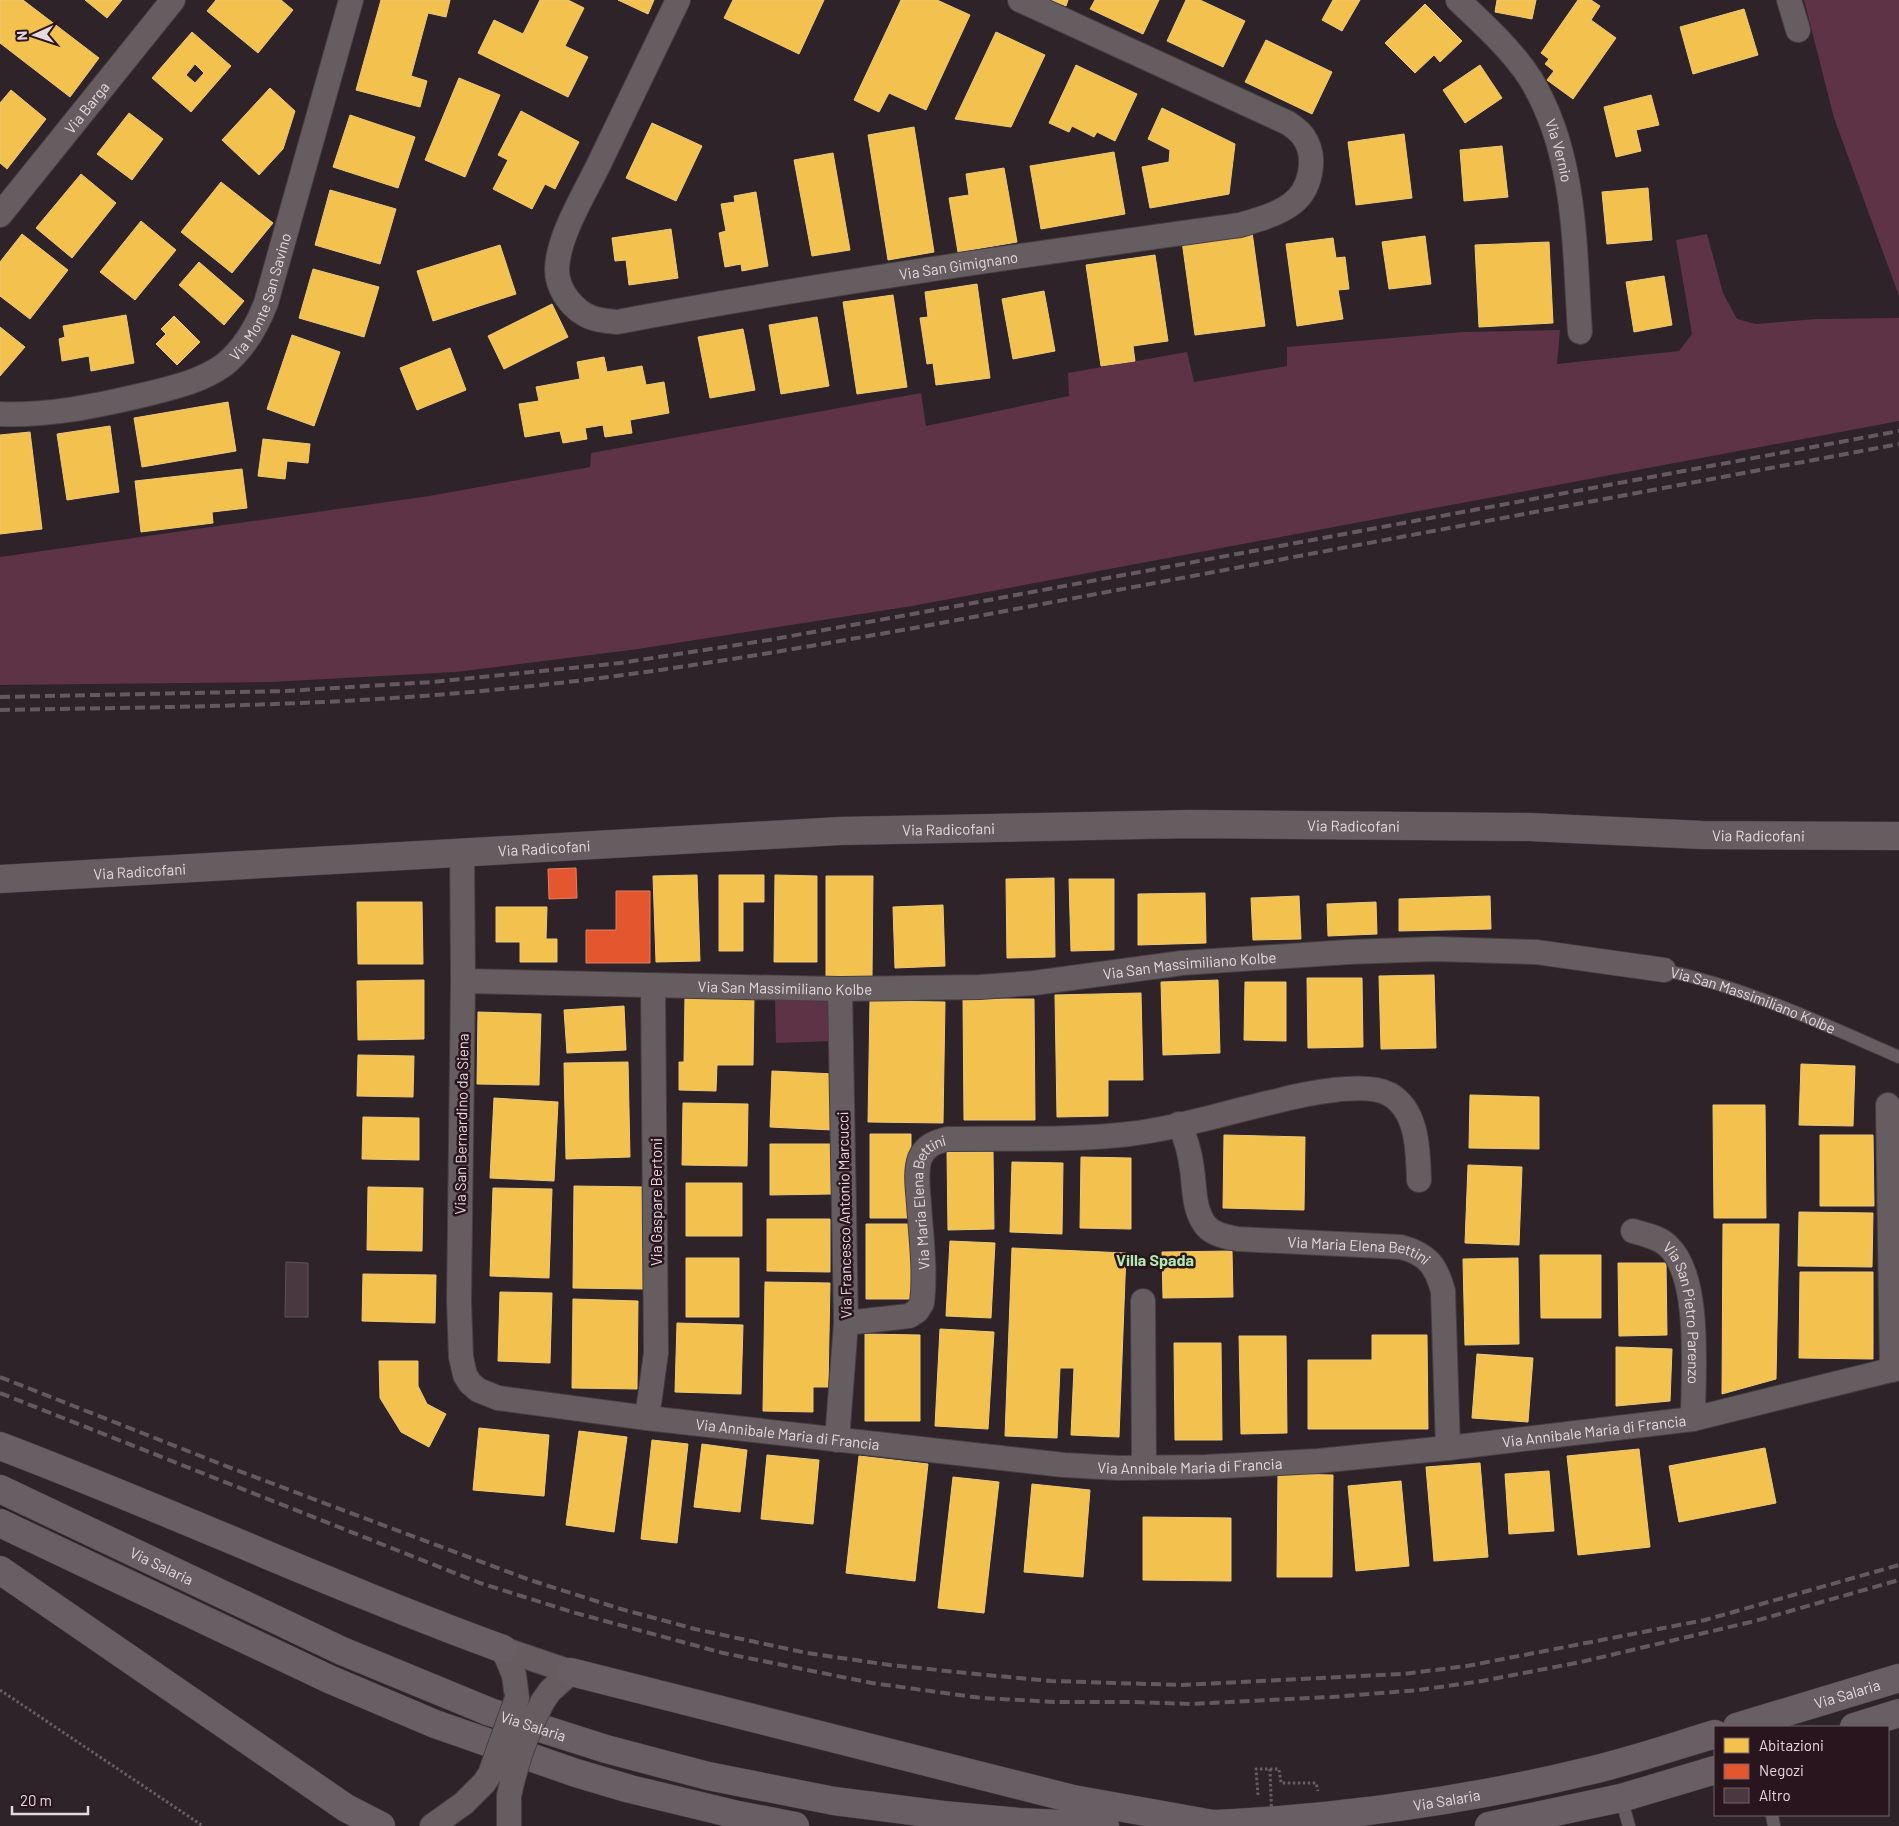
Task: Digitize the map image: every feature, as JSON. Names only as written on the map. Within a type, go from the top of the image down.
[{"type":"main road","points":[[0,1446],[81,1476],[434,1624],[503,1649]]},
{"type":"main road","name":"Via Salaria","points":[[0,1489],[342,1652],[490,1712],[606,1749],[708,1776],[834,1801],[943,1815],[1019,1822],[1106,1826]]},
{"type":"main road","name":"Via Salaria","points":[[0,1522],[329,1678],[435,1724],[576,1773],[630,1789],[729,1813],[795,1826]]},
{"type":"main road","points":[[0,1570],[346,1808],[381,1826]]},
{"type":"main road","points":[[571,1672],[1064,1796],[1213,1824]]},
{"type":"main road","name":"Via Salaria","points":[[1740,1726],[1899,1678]]},
{"type":"main road","points":[[1857,1726],[1899,1714]]},
{"type":"main road","name":"Via Salaria","points":[[1170,1826],[1266,1824],[1450,1800],[1613,1765],[1714,1734]]},
{"type":"main road","points":[[1490,1826],[1622,1798],[1714,1770]]},
{"type":"main road","points":[[1559,1826],[1622,1798]]},
{"type":"street","name":"Via Barga","points":[[0,215],[173,0]]},
{"type":"street","name":"Via Monte San Savino","points":[[0,414],[32,414],[85,408],[175,387],[201,378],[217,369],[231,359],[243,345],[258,323],[266,303],[351,0]]},
{"type":"street","name":"Via San Gimignano","points":[[678,0],[563,239],[559,253],[557,271],[561,289],[570,301],[584,314],[599,320],[616,322],[725,302],[974,262],[1240,225],[1280,211],[1297,200],[1302,193],[1310,174],[1311,160],[1304,137],[1288,124],[1020,0]]},
{"type":"street","name":"Via Vernio","points":[[1458,0],[1498,40],[1525,72],[1544,104],[1554,131],[1568,182],[1580,332]]},
{"type":"street","points":[[1789,0],[1798,30]]},
{"type":"street","name":"Via Radicofani","points":[[0,879],[462,851],[840,831],[1191,824],[1529,827],[1702,834],[1899,836]]},
{"type":"street","name":"Via San Bernardino da Siena","points":[[462,851],[463,981],[459,1282],[460,1347],[465,1376],[478,1390]]},
{"type":"street","name":"Via San Massimiliano Kolbe","points":[[463,981],[840,989],[1006,986],[1182,963],[1435,948],[1536,952],[1664,970]]},
{"type":"street","name":"Via Gaspare Bertoni","points":[[647,1418],[656,1353],[653,985]]},
{"type":"street","name":"Via Francesco Antonio Marcucci","points":[[837,1440],[846,1323],[840,989]]},
{"type":"street","name":"Via Maria Elena Bettini","points":[[846,1323],[909,1316],[918,1311],[922,1303],[922,1256],[917,1172],[920,1158],[926,1148],[935,1142],[947,1139],[1037,1138],[1117,1135],[1143,1132],[1291,1097],[1352,1088],[1382,1091],[1400,1103],[1410,1120],[1418,1153],[1419,1180]]},
{"type":"street","points":[[1888,1105],[1895,1369]]},
{"type":"street","name":"Via Maria Elena Bettini","points":[[1179,1124],[1189,1152],[1194,1193],[1200,1216],[1206,1227],[1215,1233],[1238,1239],[1401,1247],[1422,1255],[1431,1263],[1441,1281],[1443,1291],[1448,1448]]},
{"type":"street","name":"Via San Pietro Parenzo","points":[[1633,1231],[1660,1240],[1668,1246],[1679,1260],[1686,1277],[1693,1330],[1693,1419]]},
{"type":"street","points":[[1143,1301],[1144,1468]]},
{"type":"street","name":"Via Annibale Maria di Francia","points":[[478,1390],[498,1398],[647,1418],[1064,1466],[1144,1468],[1318,1461],[1448,1448],[1693,1419],[1895,1369]]},
{"type":"street","points":[[503,1649],[571,1672]]},
{"type":"street","points":[[432,1826],[464,1803],[484,1783],[490,1774],[517,1698],[514,1676],[503,1649]]},
{"type":"street","points":[[509,1826],[509,1796],[527,1735],[543,1701],[555,1686],[571,1672]]},
{"type":"lane","name":"Via San Massimiliano Kolbe","points":[[1664,970],[1696,977],[1771,1002],[1837,1028],[1899,1057]]},
{"type":"lane","points":[[1622,1798],[1629,1826]]},
{"type":"path","points":[[0,1690],[203,1826]]},
{"type":"path","points":[[1266,1824],[1256,1769],[1279,1769],[1281,1783],[1316,1783],[1321,1817]]},
{"type":"path","points":[[1266,1824],[1270,1770]]},
{"type":"shaded area","points":[[1804,0],[1899,0],[1899,296],[1834,118]]},
{"type":"shaded area","points":[[1707,234],[1723,293],[1737,319],[1756,324],[1815,319],[1899,318],[1899,421],[912,606],[638,649],[456,672],[271,682],[0,685],[0,557],[429,496],[590,467],[591,453],[921,393],[926,426],[1069,396],[1068,373],[1187,352],[1194,382],[1287,366],[1287,347],[1463,332],[1560,330],[1557,364],[1679,351],[1692,334],[1676,240]]},
{"type":"shaded area","points":[[833,999],[834,1041],[776,1043],[775,1000]]},
{"type":"building: Abitazioni","points":[[0,0],[23,0],[99,58],[70,97],[0,43]]},
{"type":"building: Abitazioni","points":[[85,0],[122,0],[107,18]]},
{"type":"building: Abitazioni","points":[[216,0],[281,0],[293,10],[258,53],[207,11]]},
{"type":"building: Abitazioni","points":[[381,0],[450,0],[446,17],[428,13],[411,76],[427,81],[420,107],[356,90]]},
{"type":"building: Abitazioni","points":[[540,0],[568,0],[584,8],[565,46],[588,57],[568,97],[478,53],[494,20],[523,34]]},
{"type":"building: Abitazioni","points":[[618,0],[654,0],[648,14]]},
{"type":"building: Abitazioni","points":[[733,0],[824,0],[799,54],[724,18]]},
{"type":"building: Abitazioni","points":[[901,0],[937,0],[970,15],[926,110],[889,93],[879,112],[854,100]]},
{"type":"building: Abitazioni","points":[[1051,0],[1068,0],[1066,6]]},
{"type":"building: Abitazioni","points":[[1095,0],[1159,0],[1143,34],[1090,9]]},
{"type":"building: Abitazioni","points":[[1186,0],[1200,0],[1245,21],[1223,67],[1167,41]]},
{"type":"building: Abitazioni","points":[[1333,0],[1360,0],[1342,31],[1322,20]]},
{"type":"building: Abitazioni","points":[[1497,0],[1536,0],[1532,19],[1495,12]]},
{"type":"building: Abitazioni","points":[[1578,0],[1591,0],[1600,6],[1591,20],[1616,38],[1573,99],[1547,80],[1554,71],[1545,64],[1549,59],[1541,53]]},
{"type":"building: Abitazioni","points":[[1425,4],[1462,41],[1440,62],[1434,55],[1415,73],[1385,43]]},
{"type":"building: Abitazioni","points":[[1744,9],[1758,55],[1693,74],[1680,27]]},
{"type":"building: Abitazioni","points":[[192,32],[231,66],[191,112],[152,78]],"holes":[[[195,64],[204,73],[195,83],[186,75]]]},
{"type":"building: Abitazioni","points":[[996,32],[1045,55],[1011,127],[955,119]]},
{"type":"building: Abitazioni","points":[[1266,40],[1332,72],[1312,114],[1245,82]]},
{"type":"building: Abitazioni","points":[[1076,65],[1137,94],[1115,141],[1097,132],[1094,137],[1072,126],[1069,132],[1049,123]]},
{"type":"building: Abitazioni","points":[[1480,65],[1502,98],[1465,123],[1443,90]]},
{"type":"building: Abitazioni","points":[[459,78],[500,95],[465,177],[425,160]]},
{"type":"building: Abitazioni","points":[[270,88],[295,111],[283,149],[259,175],[222,140]]},
{"type":"building: Abitazioni","points":[[11,90],[46,119],[7,169],[0,163],[0,103]]},
{"type":"building: Abitazioni","points":[[1651,95],[1659,125],[1636,130],[1641,151],[1616,157],[1604,107]]},
{"type":"building: Abitazioni","points":[[1162,108],[1235,144],[1229,194],[1150,208],[1142,167],[1169,162],[1170,150],[1148,139]]},
{"type":"building: Abitazioni","points":[[521,111],[579,142],[555,189],[545,184],[532,209],[493,189],[508,160],[498,155]]},
{"type":"building: Abitazioni","points":[[129,113],[163,139],[132,180],[97,154]]},
{"type":"building: Abitazioni","points":[[350,115],[415,137],[398,188],[333,167]]},
{"type":"building: Abitazioni","points":[[652,123],[702,146],[676,201],[626,178]]},
{"type":"building: Abitazioni","points":[[914,127],[934,252],[888,260],[868,135]]},
{"type":"building: Abitazioni","points":[[1404,134],[1412,198],[1356,205],[1348,142]]},
{"type":"building: Abitazioni","points":[[1502,146],[1508,197],[1464,201],[1460,150]]},
{"type":"building: Abitazioni","points":[[1114,152],[1125,214],[1041,229],[1030,166]]},
{"type":"building: Abitazioni","points":[[833,153],[850,250],[812,256],[794,160]]},
{"type":"building: Abitazioni","points":[[1004,168],[1017,242],[958,252],[949,198],[969,195],[966,174]]},
{"type":"building: Abitazioni","points":[[81,174],[116,203],[72,258],[36,228]]},
{"type":"building: Abitazioni","points":[[221,182],[273,223],[232,273],[181,232]]},
{"type":"building: Abitazioni","points":[[1648,188],[1652,240],[1607,244],[1602,192]]},
{"type":"building: Abitazioni","points":[[330,190],[396,209],[380,264],[315,245]]},
{"type":"building: Abitazioni","points":[[756,192],[768,266],[742,271],[741,264],[725,267],[719,233],[726,231],[721,204],[735,202],[734,196]]},
{"type":"building: Abitazioni","points":[[141,221],[176,250],[135,300],[100,272]]},
{"type":"building: Abitazioni","points":[[671,229],[678,278],[629,285],[626,260],[615,261],[612,238]]},
{"type":"building: Abitazioni","points":[[1252,232],[1265,326],[1195,335],[1182,241]]},
{"type":"building: Abitazioni","points":[[22,234],[68,270],[30,319],[0,296],[0,262]]},
{"type":"building: Abitazioni","points":[[1425,236],[1431,284],[1389,289],[1382,242]]},
{"type":"building: Abitazioni","points":[[1333,238],[1336,258],[1345,257],[1349,289],[1338,290],[1343,319],[1297,326],[1286,244]]},
{"type":"building: Abitazioni","points":[[1549,242],[1553,323],[1479,327],[1475,245]]},
{"type":"building: Abitazioni","points":[[500,245],[516,294],[433,321],[417,271]]},
{"type":"building: Abitazioni","points":[[1155,255],[1168,341],[1133,346],[1135,361],[1101,366],[1086,265]]},
{"type":"building: Abitazioni","points":[[199,262],[244,301],[224,325],[179,285]]},
{"type":"building: Abitazioni","points":[[313,269],[379,287],[364,337],[299,318]]},
{"type":"building: Abitazioni","points":[[1664,276],[1672,325],[1634,332],[1626,282]]},
{"type":"building: Abitazioni","points":[[977,284],[990,378],[936,385],[933,363],[927,364],[920,318],[928,317],[925,292]]},
{"type":"building: Abitazioni","points":[[1044,291],[1055,351],[1013,359],[1002,299]]},
{"type":"building: Abitazioni","points":[[893,295],[907,387],[857,394],[843,302]]},
{"type":"building: Abitazioni","points":[[552,304],[568,337],[504,369],[488,336]]},
{"type":"building: Abitazioni","points":[[126,315],[134,363],[91,371],[89,356],[62,361],[59,339],[65,337],[63,326]]},
{"type":"building: Abitazioni","points":[[174,316],[200,342],[177,365],[156,344],[166,334],[161,329]]},
{"type":"building: Abitazioni","points":[[817,317],[829,386],[781,394],[769,325]]},
{"type":"building: Abitazioni","points":[[0,327],[25,347],[0,376]]},
{"type":"building: Abitazioni","points":[[743,329],[755,390],[710,398],[698,337]]},
{"type":"building: Abitazioni","points":[[292,335],[340,352],[314,426],[267,409]]},
{"type":"building: Abitazioni","points":[[450,348],[466,390],[417,410],[400,368]]},
{"type":"building: Abitazioni","points":[[604,357],[607,372],[642,366],[646,385],[664,382],[669,413],[630,420],[632,433],[605,437],[603,425],[585,428],[587,439],[563,443],[560,431],[525,437],[519,404],[539,401],[536,387],[580,379],[577,362]]},
{"type":"building: Abitazioni","points":[[228,402],[236,451],[142,467],[134,418]]},
{"type":"building: Abitazioni","points":[[110,426],[119,492],[67,500],[57,434]]},
{"type":"building: Abitazioni","points":[[30,432],[42,529],[0,534],[0,435]]},
{"type":"building: Abitazioni","points":[[263,439],[310,444],[308,463],[287,461],[285,479],[258,476]]},
{"type":"building: Abitazioni","points":[[242,469],[247,508],[212,512],[213,523],[141,532],[135,481]]},
{"type":"building: Abitazioni","points":[[697,875],[700,961],[656,962],[653,876]]},
{"type":"building: Abitazioni","points":[[719,875],[764,875],[764,902],[743,902],[743,951],[719,951]]},
{"type":"building: Abitazioni","points":[[775,875],[817,876],[817,962],[774,962]]},
{"type":"building: Abitazioni","points":[[826,876],[873,876],[872,976],[826,976]]},
{"type":"building: Abitazioni","points":[[1054,878],[1055,957],[1007,958],[1006,879]]},
{"type":"building: Abitazioni","points":[[1069,879],[1114,879],[1114,950],[1071,951]]},
{"type":"building: Abitazioni","points":[[1205,893],[1206,943],[1138,945],[1138,894]]},
{"type":"building: Abitazioni","points":[[1299,896],[1301,939],[1253,940],[1251,898]]},
{"type":"building: Abitazioni","points":[[1490,896],[1491,929],[1399,931],[1399,899]]},
{"type":"building: Abitazioni","points":[[357,902],[422,902],[423,964],[358,964]]},
{"type":"building: Abitazioni","points":[[1376,902],[1377,934],[1328,936],[1327,904]]},
{"type":"building: Abitazioni","points":[[943,905],[945,966],[895,968],[893,907]]},
{"type":"building: Abitazioni","points":[[496,907],[547,907],[546,939],[557,939],[557,962],[520,962],[520,942],[496,942]]},
{"type":"building: Abitazioni","points":[[1434,975],[1436,1048],[1381,1049],[1379,976]]},
{"type":"building: Abitazioni","points":[[1307,978],[1362,978],[1363,1047],[1308,1048]]},
{"type":"building: Abitazioni","points":[[424,980],[424,1039],[358,1040],[357,981]]},
{"type":"building: Abitazioni","points":[[1218,980],[1220,1053],[1163,1055],[1161,982]]},
{"type":"building: Abitazioni","points":[[1245,982],[1286,982],[1286,1041],[1244,1040]]},
{"type":"building: Abitazioni","points":[[1141,993],[1143,1080],[1108,1080],[1108,1116],[1057,1117],[1055,995]]},
{"type":"building: Abitazioni","points":[[685,996],[754,997],[753,1065],[717,1065],[716,1091],[679,1090],[679,1062],[684,1062]]},
{"type":"building: Abitazioni","points":[[963,999],[1034,999],[1035,1120],[964,1120]]},
{"type":"building: Abitazioni","points":[[870,1001],[945,1002],[943,1123],[868,1122]]},
{"type":"building: Abitazioni","points":[[624,1006],[626,1050],[567,1053],[564,1010]]},
{"type":"building: Abitazioni","points":[[478,1012],[541,1014],[539,1085],[477,1084]]},
{"type":"building: Abitazioni","points":[[358,1055],[414,1056],[413,1097],[357,1096]]},
{"type":"building: Abitazioni","points":[[628,1062],[630,1157],[566,1159],[564,1063]]},
{"type":"building: Abitazioni","points":[[1801,1064],[1855,1066],[1853,1126],[1799,1125]]},
{"type":"building: Abitazioni","points":[[772,1071],[834,1074],[832,1130],[770,1127]]},
{"type":"building: Abitazioni","points":[[1470,1095],[1539,1097],[1539,1149],[1469,1148]]},
{"type":"building: Abitazioni","points":[[494,1098],[558,1102],[554,1181],[490,1178]]},
{"type":"building: Abitazioni","points":[[683,1103],[748,1104],[747,1166],[682,1165]]},
{"type":"building: Abitazioni","points":[[1713,1105],[1765,1105],[1766,1218],[1714,1218]]},
{"type":"building: Abitazioni","points":[[363,1117],[419,1118],[419,1160],[362,1159]]},
{"type":"building: Abitazioni","points":[[870,1134],[911,1134],[911,1218],[870,1218]]},
{"type":"building: Abitazioni","points":[[1224,1135],[1305,1137],[1304,1210],[1223,1208]]},
{"type":"building: Abitazioni","points":[[1820,1135],[1873,1135],[1874,1206],[1820,1206]]},
{"type":"building: Abitazioni","points":[[770,1144],[831,1144],[831,1194],[770,1195]]},
{"type":"building: Abitazioni","points":[[947,1152],[993,1152],[994,1229],[948,1230]]},
{"type":"building: Abitazioni","points":[[1081,1157],[1131,1158],[1131,1229],[1080,1228]]},
{"type":"building: Abitazioni","points":[[1012,1162],[1063,1163],[1062,1234],[1010,1232]]},
{"type":"building: Abitazioni","points":[[1468,1165],[1522,1167],[1519,1245],[1465,1243]]},
{"type":"building: Abitazioni","points":[[686,1183],[742,1183],[742,1236],[686,1236]]},
{"type":"building: Abitazioni","points":[[574,1186],[646,1187],[645,1289],[573,1288]]},
{"type":"building: Abitazioni","points":[[368,1187],[423,1188],[422,1251],[367,1250]]},
{"type":"building: Abitazioni","points":[[493,1188],[552,1189],[549,1278],[490,1276]]},
{"type":"building: Abitazioni","points":[[1799,1212],[1873,1213],[1872,1267],[1798,1266]]},
{"type":"building: Abitazioni","points":[[767,1219],[830,1219],[830,1272],[767,1271]]},
{"type":"building: Abitazioni","points":[[866,1224],[912,1224],[912,1299],[866,1299]]},
{"type":"building: Abitazioni","points":[[1723,1224],[1779,1224],[1776,1379],[1722,1394]]},
{"type":"building: Abitazioni","points":[[950,1241],[995,1243],[991,1318],[946,1316]]},
{"type":"building: Abitazioni","points":[[1012,1248],[1126,1253],[1119,1437],[1071,1435],[1074,1368],[1060,1368],[1057,1438],[1005,1436]]},
{"type":"building: Abitazioni","points":[[1232,1251],[1233,1297],[1163,1298],[1162,1252]]},
{"type":"building: Abitazioni","points":[[1540,1255],[1601,1255],[1601,1318],[1541,1318]]},
{"type":"building: Abitazioni","points":[[686,1258],[739,1258],[739,1317],[686,1317]]},
{"type":"building: Abitazioni","points":[[1518,1258],[1519,1344],[1465,1345],[1463,1259]]},
{"type":"building: Abitazioni","points":[[1618,1263],[1666,1263],[1667,1335],[1619,1336]]},
{"type":"building: Abitazioni","points":[[1800,1272],[1873,1272],[1873,1359],[1799,1358]]},
{"type":"building: Abitazioni","points":[[363,1274],[436,1275],[435,1323],[362,1321]]},
{"type":"building: Abitazioni","points":[[765,1282],[830,1283],[828,1387],[813,1387],[813,1412],[763,1411]]},
{"type":"building: Abitazioni","points":[[500,1292],[552,1293],[550,1363],[498,1361]]},
{"type":"building: Abitazioni","points":[[573,1299],[638,1301],[637,1389],[572,1388]]},
{"type":"building: Abitazioni","points":[[677,1323],[743,1325],[741,1394],[675,1392]]},
{"type":"building: Abitazioni","points":[[940,1329],[994,1332],[988,1429],[935,1426]]},
{"type":"building: Abitazioni","points":[[865,1334],[920,1335],[920,1421],[865,1421]]},
{"type":"building: Abitazioni","points":[[1372,1335],[1427,1335],[1428,1429],[1308,1429],[1308,1360],[1372,1360]]},
{"type":"building: Abitazioni","points":[[1239,1336],[1286,1336],[1287,1433],[1241,1434]]},
{"type":"building: Abitazioni","points":[[1174,1343],[1221,1343],[1222,1440],[1175,1440]]},
{"type":"building: Abitazioni","points":[[1616,1347],[1672,1349],[1670,1401],[1616,1406]]},
{"type":"building: Abitazioni","points":[[1477,1354],[1533,1358],[1528,1422],[1472,1418]]},
{"type":"building: Abitazioni","points":[[379,1361],[418,1361],[418,1386],[427,1404],[446,1414],[429,1447],[401,1432],[380,1398]]},
{"type":"building: Abitazioni","points":[[479,1428],[549,1435],[544,1496],[473,1490]]},
{"type":"building: Abitazioni","points":[[579,1431],[627,1437],[614,1532],[566,1525]]},
{"type":"building: Abitazioni","points":[[652,1440],[688,1444],[677,1543],[641,1539]]},
{"type":"building: Abitazioni","points":[[702,1444],[747,1450],[740,1512],[694,1507]]},
{"type":"building: Abitazioni","points":[[1765,1448],[1776,1503],[1679,1522],[1669,1466]]},
{"type":"building: Abitazioni","points":[[1639,1449],[1650,1547],[1578,1555],[1567,1456]]},
{"type":"building: Abitazioni","points":[[767,1455],[819,1460],[813,1524],[761,1519]]},
{"type":"building: Abitazioni","points":[[859,1456],[928,1464],[915,1581],[846,1573]]},
{"type":"building: Abitazioni","points":[[1480,1463],[1488,1557],[1434,1561],[1426,1467]]},
{"type":"building: Abitazioni","points":[[1549,1471],[1554,1531],[1509,1534],[1505,1474]]},
{"type":"building: Abitazioni","points":[[1278,1474],[1333,1475],[1332,1577],[1277,1577]]},
{"type":"building: Abitazioni","points":[[953,1477],[999,1482],[984,1613],[938,1608]]},
{"type":"building: Abitazioni","points":[[1401,1481],[1409,1566],[1356,1571],[1348,1486]]},
{"type":"building: Abitazioni","points":[[1032,1484],[1090,1490],[1083,1577],[1024,1572]]},
{"type":"building: Abitazioni","points":[[1143,1517],[1231,1518],[1231,1581],[1143,1580]]},
{"type":"building: Negozi","points":[[576,868],[577,898],[549,899],[548,869]]},
{"type":"building: Negozi","points":[[616,891],[650,891],[650,963],[586,963],[586,930],[616,930]]},
{"type":"building: Altro","points":[[286,1262],[308,1263],[308,1317],[285,1317]]},
{"type":"railway","points":[[0,697],[286,691],[432,682],[620,663],[769,640],[973,603],[1899,431]]},
{"type":"railway","points":[[0,710],[326,702],[521,687],[669,669],[914,628],[1899,444]]},
{"type":"railway","points":[[0,1377],[236,1470],[530,1580],[621,1609],[695,1629],[807,1653],[890,1665],[976,1674],[1051,1681],[1182,1685],[1403,1674],[1467,1666],[1705,1620],[1899,1565]]},
{"type":"railway","points":[[0,1393],[480,1583],[572,1612],[723,1653],[872,1683],[981,1698],[1056,1702],[1191,1704],[1332,1697],[1419,1690],[1482,1681],[1581,1662],[1755,1621],[1899,1580]]},
{"type":"district","name":"Villa Spada","points":[[1155,1259]]}]
